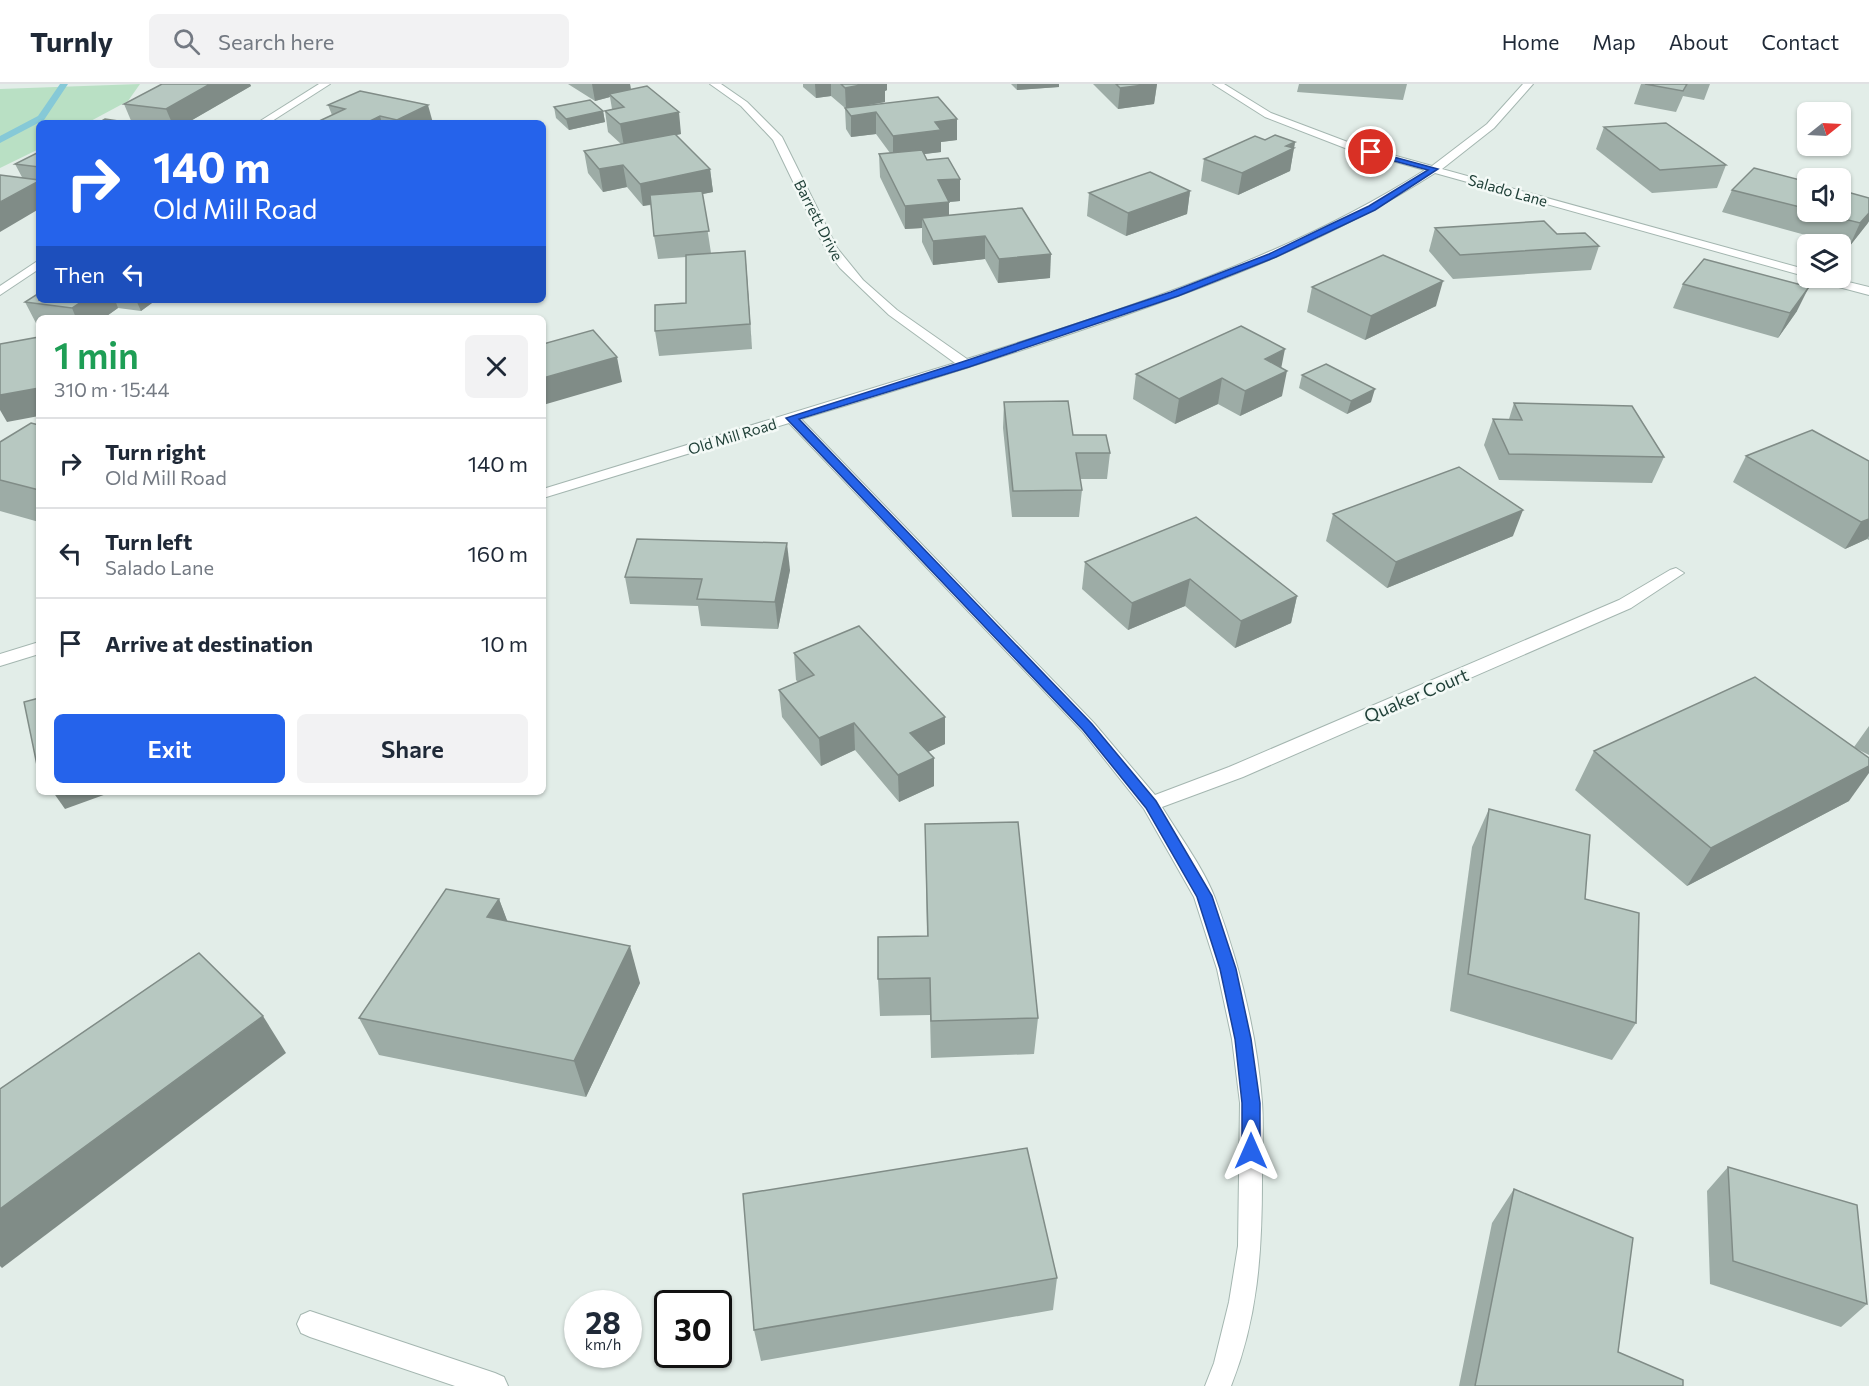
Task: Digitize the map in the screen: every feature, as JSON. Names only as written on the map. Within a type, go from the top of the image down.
[{"type":"street","points":[[267,120],[325,84]]},
{"type":"street","name":"Barrett Drive","points":[[715,84],[744,104],[778,139],[841,264],[879,301],[966,364]]},
{"type":"street","name":"Salado Lane","points":[[1218,84],[1252,107],[1297,128],[1349,146],[1797,271]]},
{"type":"street","name":"Old Mill Road","points":[[546,493],[966,364],[1155,301],[1273,255],[1372,208],[1434,169],[1481,136],[1519,97],[1528,84]]},
{"type":"street","points":[[0,291],[36,266]]},
{"type":"street","points":[[1851,286],[1869,291]]},
{"type":"street","points":[[792,418],[1088,727],[1151,804],[1204,896],[1228,969],[1243,1039],[1251,1103],[1250,1246],[1242,1302],[1227,1363],[1218,1386]]},
{"type":"street","name":"Quaker Court","points":[[1151,804],[1236,772],[1625,604],[1676,573]]},
{"type":"street","points":[[0,660],[36,649]]},
{"type":"street","points":[[310,1324],[495,1386]]},
{"type":"green space","points":[[140,84],[128,101],[93,120],[36,120],[36,150],[0,168],[0,89]]},
{"type":"building","points":[[162,84],[210,84],[166,109],[124,104]]},
{"type":"building","points":[[841,84],[866,84],[845,88]]},
{"type":"building","points":[[1116,84],[1151,84],[1120,88]]},
{"type":"building","points":[[1645,84],[1687,84],[1683,91]]},
{"type":"building","points":[[647,86],[679,112],[620,124],[605,111],[624,107],[609,94]]},
{"type":"building","points":[[360,91],[428,105],[397,120],[380,116],[372,120],[321,120],[345,109],[328,105]]},
{"type":"building","points":[[938,97],[957,119],[935,122],[941,130],[893,136],[876,112],[851,116],[845,108]]},
{"type":"building","points":[[590,100],[603,111],[566,119],[554,107]]},
{"type":"building","points":[[1666,123],[1726,165],[1660,170],[1604,127]]},
{"type":"building","points":[[675,134],[710,169],[640,184],[623,165],[599,169],[584,151]]},
{"type":"building","points":[[1275,135],[1295,142],[1286,146],[1294,148],[1242,173],[1204,159],[1255,136],[1265,140]]},
{"type":"building","points":[[922,150],[927,160],[948,158],[960,179],[938,180],[949,202],[905,206],[879,154]]},
{"type":"building","points":[[36,154],[36,167],[15,164]]},
{"type":"building","points":[[1754,168],[1797,179],[1797,206],[1732,190]]},
{"type":"building","points":[[1150,172],[1190,191],[1128,213],[1089,193]]},
{"type":"building","points":[[0,175],[36,180],[36,183],[0,202]]},
{"type":"building","points":[[702,191],[709,231],[654,236],[650,195]]},
{"type":"building","points":[[1851,193],[1869,198],[1869,213],[1860,223],[1851,221]]},
{"type":"building","points":[[1022,208],[1051,254],[999,259],[985,236],[933,241],[922,218]]},
{"type":"building","points":[[1544,221],[1557,234],[1585,233],[1599,246],[1460,255],[1435,228]]},
{"type":"building","points":[[745,251],[750,324],[655,331],[655,305],[686,303],[686,255]]},
{"type":"building","points":[[1383,255],[1443,281],[1371,316],[1312,287]]},
{"type":"building","points":[[1704,259],[1797,284],[1797,288],[1808,288],[1790,313],[1683,284]]},
{"type":"building","points":[[36,295],[36,303],[80,303],[72,308],[25,302]]},
{"type":"building","points":[[1241,326],[1285,349],[1265,359],[1287,371],[1245,391],[1222,378],[1179,399],[1136,374]]},
{"type":"building","points":[[593,330],[617,357],[546,377],[546,343]]},
{"type":"building","points":[[36,338],[36,389],[0,395],[0,344]]},
{"type":"building","points":[[1326,364],[1375,389],[1351,401],[1302,375]]},
{"type":"building","points":[[1068,401],[1073,435],[1106,435],[1110,453],[1076,453],[1082,490],[1013,491],[1004,402]]},
{"type":"building","points":[[1514,403],[1632,406],[1664,457],[1509,454],[1493,419],[1522,420]]},
{"type":"building","points":[[31,423],[36,424],[36,489],[0,480],[0,442]]},
{"type":"building","points":[[1812,430],[1869,461],[1869,519],[1861,522],[1746,456]]},
{"type":"building","points":[[1459,467],[1523,510],[1396,562],[1333,514]]},
{"type":"building","points":[[1196,517],[1297,596],[1241,621],[1190,579],[1132,603],[1085,562]]},
{"type":"building","points":[[637,539],[787,543],[775,602],[697,599],[702,579],[625,577]]},
{"type":"building","points":[[859,626],[945,717],[910,733],[934,758],[898,775],[854,723],[819,738],[779,690],[814,675],[794,653]]},
{"type":"building","points":[[1755,677],[1869,758],[1869,766],[1711,848],[1594,751]]},
{"type":"building","points":[[36,699],[36,760],[24,702]]},
{"type":"building","points":[[1489,809],[1590,835],[1585,899],[1639,913],[1636,1023],[1468,974]]},
{"type":"building","points":[[1018,822],[1038,1018],[931,1021],[930,978],[878,979],[878,937],[928,936],[925,824]]},
{"type":"building","points":[[446,889],[499,899],[487,917],[630,946],[574,1061],[359,1018]]},
{"type":"building","points":[[199,953],[263,1016],[0,1209],[0,1089]]},
{"type":"building","points":[[1027,1148],[1057,1278],[754,1330],[743,1194]]},
{"type":"building","points":[[1728,1167],[1857,1205],[1867,1304],[1733,1261]]},
{"type":"building","points":[[1514,1189],[1633,1238],[1618,1352],[1683,1380],[1683,1386],[1475,1386]]},
{"type":"waterway","points":[[37,120],[41,118],[64,84]]},
{"type":"waterway","points":[[0,140],[36,121]]},
{"type":"route","points":[[1251,1151],[1251,1103],[1243,1039],[1228,969],[1204,896],[1151,804],[1088,727],[792,418],[966,364],[1174,294],[1273,255],[1372,208],[1434,169],[1371,152]]}]
